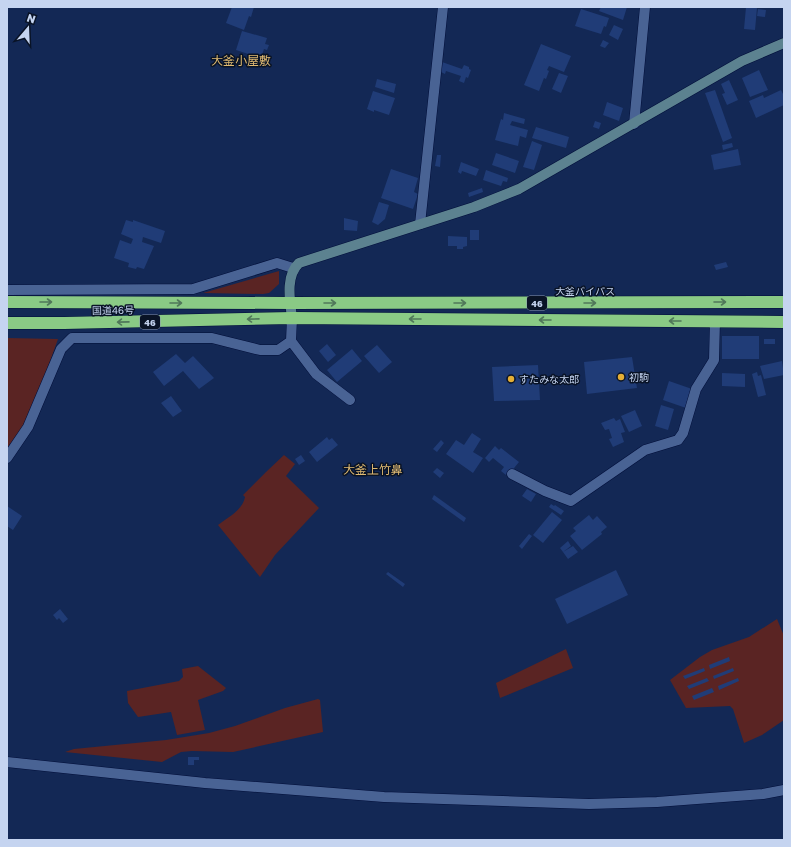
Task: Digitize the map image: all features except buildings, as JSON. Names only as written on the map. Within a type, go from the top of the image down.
[{"type":"highway","name":"国道46号","points":[[7,302],[290,304]]},
{"type":"highway","name":"大釜バイパス","points":[[290,304],[784,302]]},
{"type":"highway","name":"国道46号","points":[[7,323],[64,324],[292,318]]},
{"type":"highway","name":"46","points":[[292,318],[784,322]]},
{"type":"street","points":[[420,224],[443,7]]},
{"type":"street","points":[[634,124],[645,7]]},
{"type":"street","points":[[350,400],[316,374],[290,341],[292,318],[290,304],[291,276],[293,268],[299,263],[474,207],[519,189],[742,61],[784,43]]},
{"type":"street","points":[[7,290],[193,289],[277,263],[293,268]]},
{"type":"street","points":[[512,474],[545,491],[571,501],[644,450],[678,440],[683,433],[696,389],[714,360],[715,321]]},
{"type":"street","points":[[7,458],[28,427],[61,349],[72,338],[212,338],[260,350],[278,350],[290,341]]},
{"type":"street","points":[[7,762],[205,783],[384,797],[589,804],[657,802],[763,794],[784,790]]},
{"type":"shaded area","points":[[279,271],[279,284],[269,293],[203,293]]},
{"type":"shaded area","points":[[7,338],[58,339],[31,410],[16,437],[7,448]]},
{"type":"shaded area","points":[[284,455],[295,464],[286,476],[319,508],[275,555],[260,577],[218,525],[238,510],[244,502],[245,497],[243,495]]},
{"type":"shaded area","points":[[777,619],[784,636],[784,720],[762,735],[744,743],[733,709],[730,706],[686,708],[670,680],[700,657],[712,650],[749,637]]},
{"type":"shaded area","points":[[566,649],[573,668],[500,698],[496,683]]},
{"type":"shaded area","points":[[198,666],[226,688],[223,691],[198,700],[205,730],[177,735],[171,712],[138,717],[128,703],[127,691],[179,681],[183,677],[182,669]]},
{"type":"shaded area","points":[[318,699],[320,700],[323,732],[233,752],[181,752],[162,762],[65,752],[74,749],[166,740],[209,733],[235,726],[285,708]]},
{"type":"place","name":"初駒","points":[[621,377]]},
{"type":"place","name":"すたみな太郎","points":[[511,379]]},
{"type":"district","name":"大釜小屋敷","points":[[241,60]]},
{"type":"district","name":"大釜上竹鼻","points":[[373,469]]}]
